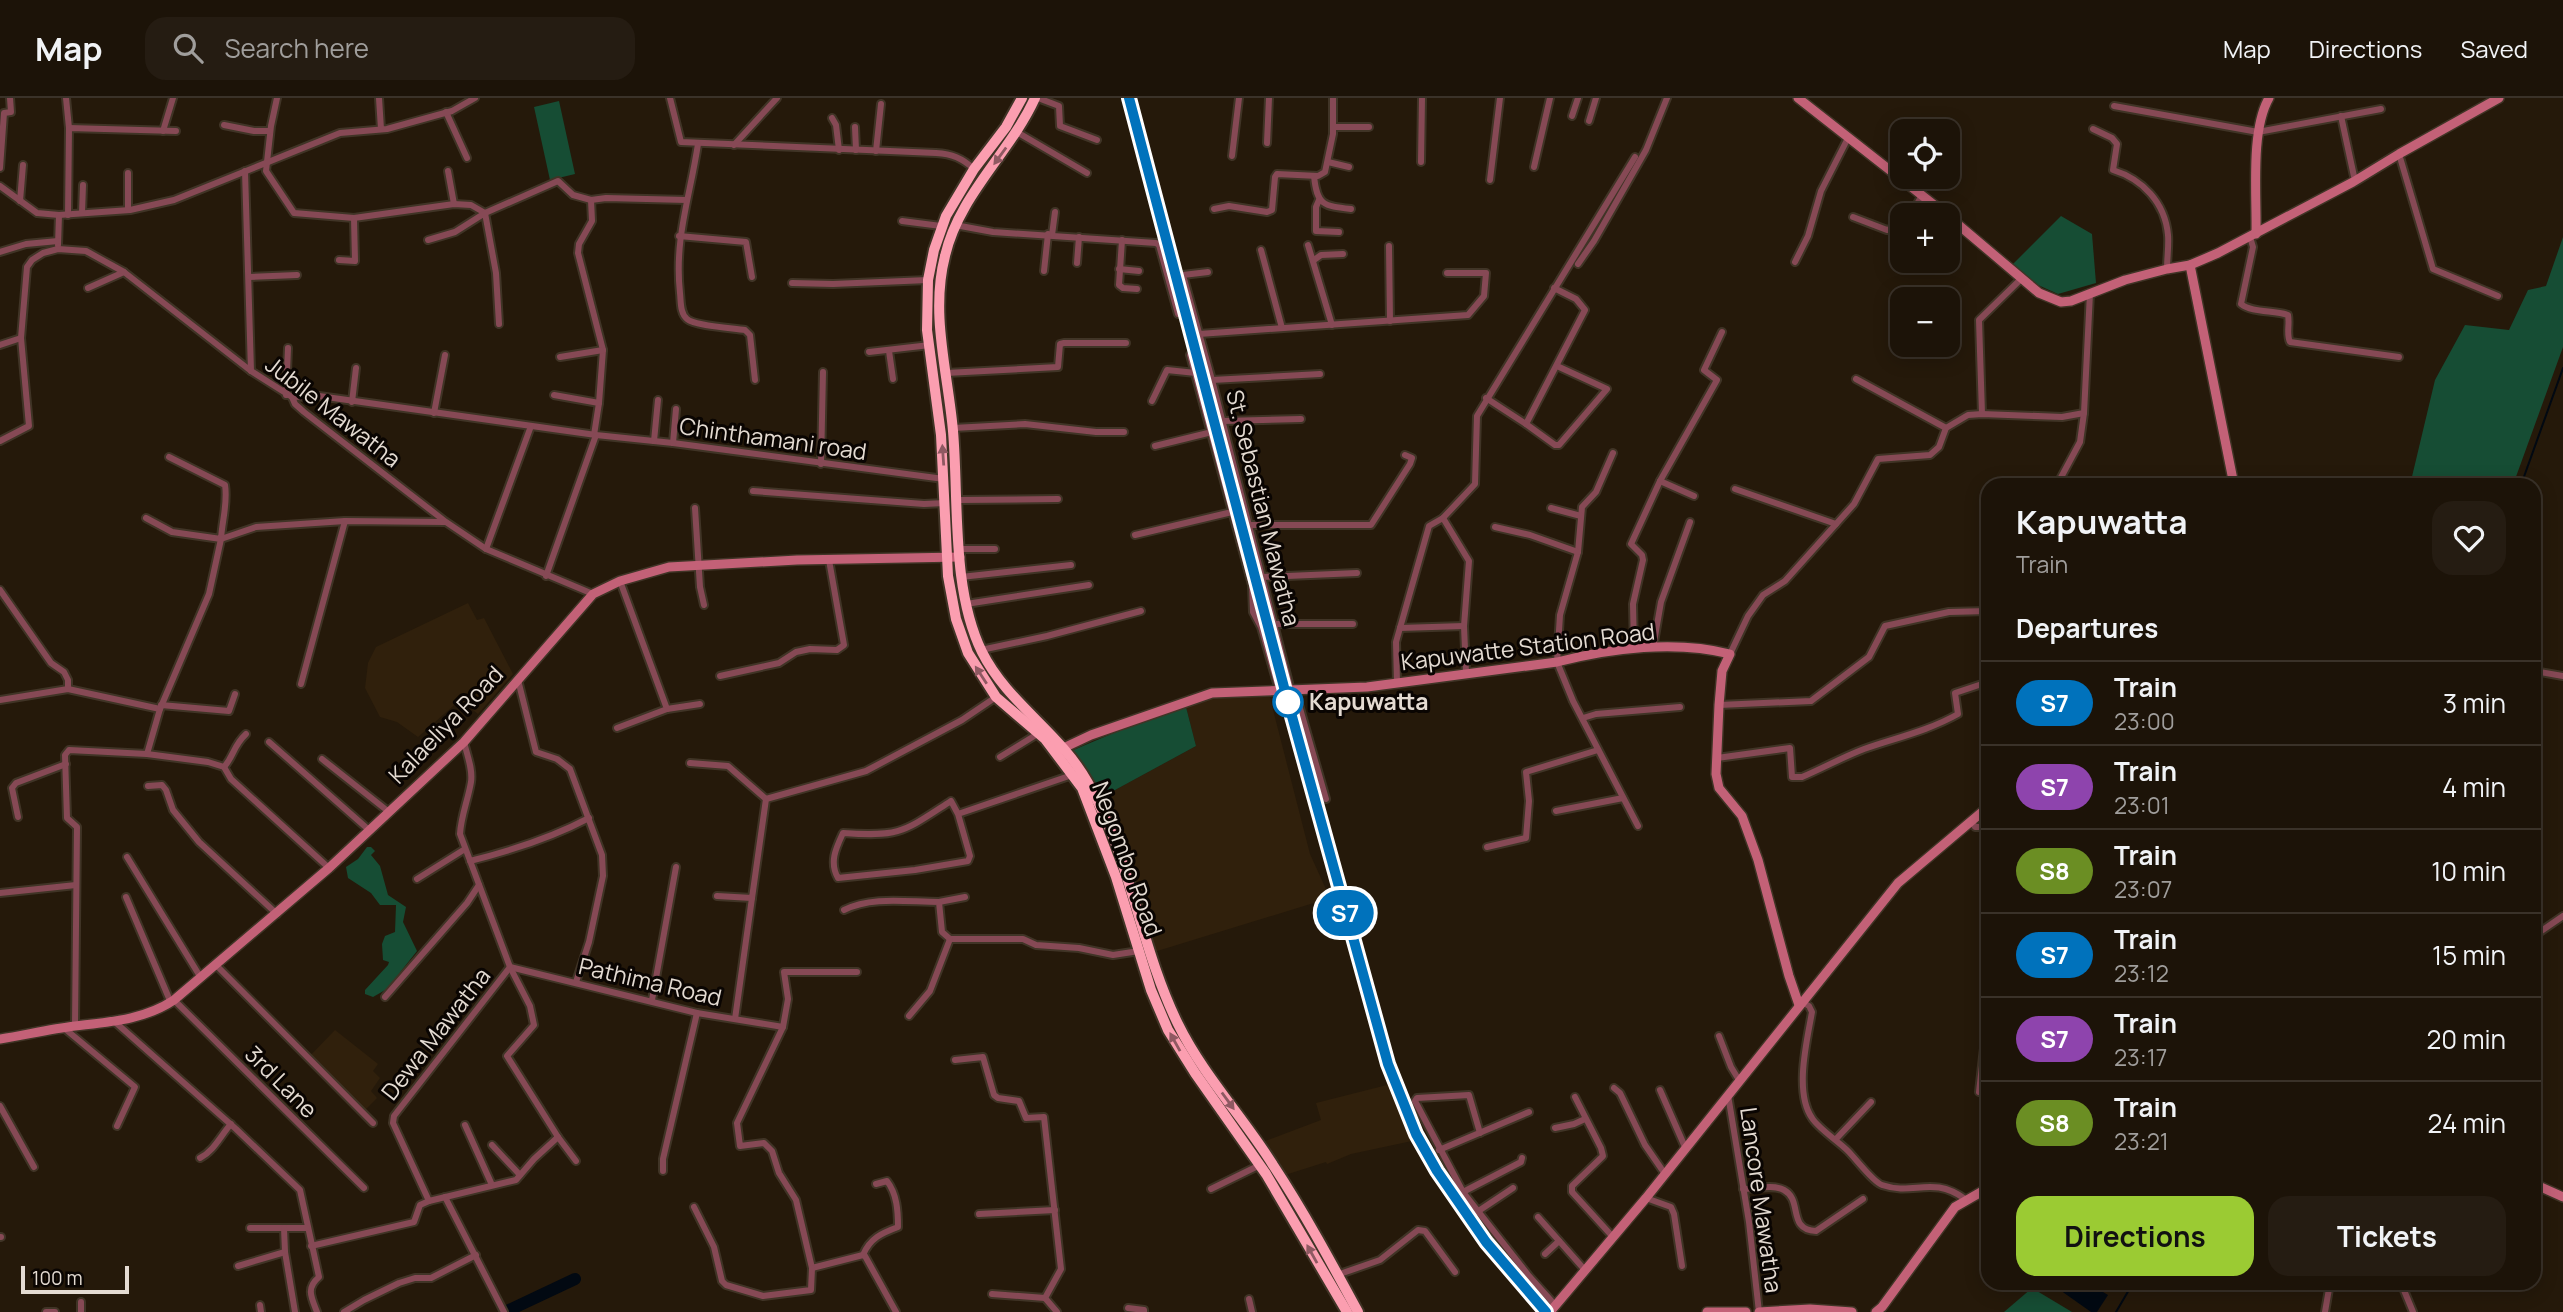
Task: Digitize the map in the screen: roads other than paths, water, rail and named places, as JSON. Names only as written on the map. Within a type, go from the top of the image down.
[{"type":"highway","name":"Negombo Road","points":[[1022,98],[1006,127],[974,169],[941,226],[928,280],[926,312],[937,392],[947,558],[951,596],[960,632],[968,653],[996,697],[1060,750],[1082,788],[1159,1010],[1179,1049],[1260,1164],[1347,1312]]},
{"type":"highway","name":"Negombo Road","points":[[1037,98],[1017,132],[976,188],[955,225],[944,257],[939,294],[953,428],[961,577],[971,627],[999,681],[1014,700],[1039,721],[1089,784],[1111,832],[1163,987],[1188,1043],[1272,1163],[1358,1312]]},
{"type":"street","points":[[0,168],[2,113],[11,112],[10,98]]},
{"type":"street","points":[[66,98],[69,128],[68,215]]},
{"type":"street","points":[[163,131],[173,98]]},
{"type":"street","points":[[277,98],[266,171],[294,213],[354,218],[454,204],[471,205],[485,213],[496,273],[499,324]]},
{"type":"street","points":[[379,98],[381,129]]},
{"type":"street","points":[[0,186],[37,213],[68,215],[128,210],[174,200],[340,133],[381,129],[446,112],[475,98]]},
{"type":"street","points":[[670,98],[681,142],[951,154],[974,169]]},
{"type":"street","points":[[734,145],[777,98]]},
{"type":"street","points":[[1037,98],[1059,106],[1060,126],[1097,140]]},
{"type":"street","points":[[1232,156],[1239,98]]},
{"type":"street","points":[[1267,143],[1269,98]]},
{"type":"street","points":[[1214,209],[1240,207],[1267,212],[1272,210],[1277,174],[1314,176],[1325,172],[1334,127],[1333,98]]},
{"type":"street","points":[[1421,162],[1422,98]]},
{"type":"street","points":[[1490,180],[1500,98]]},
{"type":"street","points":[[1534,167],[1550,98]]},
{"type":"street","points":[[1572,117],[1578,98]]},
{"type":"street","points":[[1589,121],[1596,98]]},
{"type":"street","points":[[1578,264],[1646,150],[1667,98]]},
{"type":"street","points":[[1798,98],[1932,203]]},
{"type":"street","points":[[2269,98],[2262,111],[2258,132],[2253,247],[2241,304],[2245,308],[2278,311],[2288,315],[2290,342],[2399,357]]},
{"type":"street","points":[[1960,227],[2039,293],[2061,302],[2071,301],[2166,269],[2190,265],[2253,236],[2355,181],[2486,101],[2499,98]]},
{"type":"street","points":[[876,151],[881,104]]},
{"type":"street","points":[[2114,106],[2258,132],[2381,109]]},
{"type":"street","points":[[446,112],[467,158]]},
{"type":"street","points":[[2341,116],[2355,181]]},
{"type":"street","points":[[832,118],[836,125],[839,150]]},
{"type":"street","points":[[224,125],[270,131]]},
{"type":"street","points":[[855,127],[856,150]]},
{"type":"street","points":[[1334,127],[1369,127]]},
{"type":"street","points":[[69,128],[176,131]]},
{"type":"street","points":[[2093,129],[2118,144],[2113,170],[2126,174],[2150,191],[2161,211],[2168,234],[2166,269]]},
{"type":"street","points":[[1017,132],[1087,173]]},
{"type":"street","points":[[1795,262],[1808,236],[1821,191],[1848,138]]},
{"type":"street","points":[[698,144],[680,236],[678,268],[683,314],[689,321],[745,330],[750,335],[755,380]]},
{"type":"street","points":[[2399,154],[2433,269],[2498,296]]},
{"type":"street","points":[[1397,683],[1396,642],[1429,526],[1443,517],[1475,484],[1477,416],[1635,157]]},
{"type":"street","points":[[1328,162],[1349,167]]},
{"type":"street","points":[[20,201],[23,165]]},
{"type":"street","points":[[246,171],[251,371]]},
{"type":"street","points":[[448,171],[454,204]]},
{"type":"street","points":[[128,173],[128,210]]},
{"type":"street","points":[[1314,176],[1319,200],[1323,204],[1351,209]]},
{"type":"street","points":[[428,240],[454,232],[485,213],[558,181],[573,195],[591,200],[687,200]]},
{"type":"street","points":[[82,213],[83,185]]},
{"type":"street","points":[[1918,203],[1922,195]]},
{"type":"street","points":[[546,576],[595,435],[600,403],[603,351],[578,253],[579,244],[592,221],[591,200]]},
{"type":"street","points":[[1319,200],[1316,207],[1316,231],[1339,232]]},
{"type":"street","points":[[1044,271],[1055,212]]},
{"type":"street","points":[[0,441],[29,426],[21,338],[27,267],[32,260],[58,245],[59,215]]},
{"type":"street","points":[[1853,217],[1890,229]]},
{"type":"street","points":[[339,260],[355,261],[354,218]]},
{"type":"street","points":[[902,221],[941,226]]},
{"type":"street","points":[[955,225],[993,232],[1159,245],[1178,314]]},
{"type":"street","points":[[680,236],[746,242],[752,277]]},
{"type":"street","points":[[1077,263],[1079,237]]},
{"type":"street","points":[[1122,240],[1119,285],[1137,289]]},
{"type":"street","name":"Jubile Mawatha","points":[[0,252],[26,244],[58,245],[86,251],[124,272],[251,371],[289,396],[295,404],[446,522],[486,549],[593,594]]},
{"type":"street","points":[[1308,245],[1332,325]]},
{"type":"street","points":[[1389,246],[1390,321]]},
{"type":"street","points":[[1261,250],[1282,328]]},
{"type":"street","points":[[1314,260],[1321,255],[1343,254]]},
{"type":"street","points":[[2190,265],[2233,478]]},
{"type":"street","points":[[1119,269],[1139,271]]},
{"type":"street","points":[[88,288],[124,272]]},
{"type":"street","name":"St. Sebastian Mawatha","points":[[1208,272],[1183,275],[1274,624],[1326,799]]},
{"type":"street","points":[[1199,334],[1468,314],[1484,296],[1486,273],[1447,273]]},
{"type":"street","points":[[249,277],[297,275]]},
{"type":"street","points":[[1982,414],[1979,320],[2021,279]]},
{"type":"street","points":[[792,283],[832,285],[928,280]]},
{"type":"street","points":[[1526,424],[1585,310],[1576,299],[1554,288]]},
{"type":"street","points":[[2059,478],[2080,442],[2090,293]]},
{"type":"street","points":[[1634,648],[1633,604],[1643,560],[1642,555],[1631,544],[1660,481],[1717,380],[1704,370],[1722,332]]},
{"type":"street","points":[[0,345],[21,338]]},
{"type":"street","points":[[946,373],[1058,368],[1060,344],[1126,343]]},
{"type":"street","points":[[869,352],[930,345]]},
{"type":"street","points":[[288,348],[289,396]]},
{"type":"street","points":[[560,357],[603,351]]},
{"type":"street","points":[[889,351],[894,379]]},
{"type":"street","points":[[433,413],[445,355]]},
{"type":"street","points":[[1190,355],[1252,585],[1253,612],[1261,627],[1279,690]]},
{"type":"street","points":[[1486,398],[1538,435],[1555,445],[1559,444],[1607,388],[1557,366]]},
{"type":"street","points":[[352,402],[356,368]]},
{"type":"street","points":[[1152,401],[1167,370],[1196,373]]},
{"type":"street","points":[[821,464],[823,372]]},
{"type":"street","points":[[1212,380],[1320,373]]},
{"type":"street","points":[[1856,379],[1946,428]]},
{"type":"street","points":[[554,395],[600,403]]},
{"type":"street","name":"Chinthamani road","points":[[289,396],[319,396],[595,435],[944,479]]},
{"type":"street","points":[[654,441],[658,400]]},
{"type":"street","points":[[673,443],[676,410]]},
{"type":"street","points":[[1965,1199],[1941,1186],[1880,1185],[1836,1139],[1812,1119],[1805,1100],[1803,1062],[1812,1012],[1810,1006],[1801,1003],[1789,976],[1758,860],[1742,816],[1719,788],[1716,774],[1722,671],[1748,616],[1763,595],[1785,581],[1854,504],[1878,459],[1930,455],[1939,447],[1946,428],[1968,415],[2062,417],[2084,413]]},
{"type":"street","points":[[1223,421],[1301,419]]},
{"type":"street","points":[[953,428],[1025,424],[1096,432],[1124,432]]},
{"type":"street","points":[[486,549],[531,426]]},
{"type":"street","points":[[1155,446],[1212,432]]},
{"type":"street","points":[[1613,453],[1596,492],[1582,507],[1578,552],[1560,615],[1557,662],[1573,701],[1638,826]]},
{"type":"street","points":[[1250,526],[1371,525],[1410,464],[1412,458],[1405,455]]},
{"type":"street","points":[[147,754],[160,707],[209,593],[227,498],[225,485],[169,457]]},
{"type":"street","points":[[1660,481],[1694,496]]},
{"type":"street","points":[[1735,489],[1836,524]]},
{"type":"street","points":[[753,491],[924,504],[945,503]]},
{"type":"street","points":[[958,500],[1058,499]]},
{"type":"street","points":[[1551,508],[1581,516]]},
{"type":"street","points":[[695,509],[700,587],[704,605]]},
{"type":"street","points":[[1135,535],[1232,512]]},
{"type":"street","points":[[1443,517],[1469,561],[1465,586],[1466,673]]},
{"type":"street","points":[[146,518],[172,532],[221,539],[256,527],[345,521],[446,522]]},
{"type":"street","points":[[300,684],[345,521]]},
{"type":"street","points":[[1653,648],[1661,602],[1690,522]]},
{"type":"street","points":[[1494,527],[1530,535],[1578,552]]},
{"type":"street","points":[[960,553],[995,549]]},
{"type":"street","name":"Kalaeliya Road","points":[[0,1039],[115,1022],[149,1013],[172,1002],[329,868],[464,742],[593,594],[620,582],[669,567],[947,558],[960,553]]},
{"type":"street","points":[[720,676],[779,663],[796,652],[810,649],[837,650],[844,645],[829,560]]},
{"type":"street","points":[[961,577],[1071,565]]},
{"type":"street","points":[[1263,577],[1357,573]]},
{"type":"street","points":[[620,582],[667,709]]},
{"type":"street","points":[[966,604],[1089,585]]},
{"type":"street","points":[[0,590],[51,663],[64,672],[68,689]]},
{"type":"street","points":[[981,650],[1142,611]]},
{"type":"street","points":[[1719,705],[1811,701],[1870,657],[1885,626],[1949,612],[1981,611]]},
{"type":"street","points":[[1274,624],[1353,624]]},
{"type":"street","points":[[1400,628],[1464,626]]},
{"type":"street","name":"Kapuwatte Station Road","points":[[1060,750],[1091,736],[1212,693],[1367,687],[1557,662],[1634,648],[1712,649],[1730,654]]},
{"type":"street","points":[[2541,672],[2563,676]]},
{"type":"street","points":[[518,678],[536,752],[557,759],[570,769],[602,855],[603,876],[589,942],[576,982]]},
{"type":"street","points":[[1717,758],[1790,748],[1792,777],[1802,777],[1862,750],[1910,736],[1958,715],[1955,693],[1981,684]]},
{"type":"street","points":[[0,700],[68,689],[160,707],[229,711],[235,694]]},
{"type":"street","points":[[766,799],[866,771],[962,720],[996,697]]},
{"type":"street","points":[[617,728],[667,709],[700,704]]},
{"type":"street","points":[[1583,718],[1680,707]]},
{"type":"street","points":[[1000,757],[1039,733]]},
{"type":"street","points":[[224,767],[230,761],[235,744],[246,734]]},
{"type":"street","points":[[269,742],[369,830]]},
{"type":"street","points":[[464,742],[471,782],[461,816],[460,834],[510,967],[530,1006],[534,1025],[507,1056],[576,1161]]},
{"type":"street","points":[[75,1026],[77,827],[67,818],[65,755],[69,750],[147,754],[208,762],[224,767],[231,779],[329,868]]},
{"type":"street","points":[[1487,847],[1526,838],[1529,801],[1526,772],[1598,750]]},
{"type":"street","points":[[322,759],[389,812]]},
{"type":"street","points":[[690,763],[728,766],[766,799]]},
{"type":"street","points":[[18,817],[12,788],[16,783],[66,764]]},
{"type":"street","points":[[958,814],[1072,774]]},
{"type":"street","points":[[148,786],[162,785],[173,810],[199,842],[277,914]]},
{"type":"street","points":[[1556,811],[1623,798]]},
{"type":"street","points":[[735,1019],[766,799]]},
{"type":"street","points":[[951,801],[958,814],[970,856],[968,861],[838,878],[833,868],[835,850],[843,833],[880,836],[906,831],[951,801]]},
{"type":"street","points":[[1480,1133],[1472,1097],[1469,1095],[1417,1098],[1415,1101],[1463,1192],[1553,1309],[1646,1198],[1898,883],[1981,814]]},
{"type":"street","points":[[470,861],[571,828],[589,818]]},
{"type":"street","points":[[1972,822],[1975,827],[1981,827]]},
{"type":"street","points":[[417,879],[466,849]]},
{"type":"street","points":[[127,857],[201,978]]},
{"type":"street","points":[[652,1000],[676,867]]},
{"type":"street","points":[[0,893],[30,892],[76,885]]},
{"type":"street","points":[[385,998],[467,903],[479,885]]},
{"type":"street","points":[[717,895],[752,898]]},
{"type":"street","points":[[126,897],[172,1002]]},
{"type":"street","points":[[844,910],[858,903],[872,901],[939,902],[965,897]]},
{"type":"street","points":[[939,902],[942,932],[950,939],[1023,939],[1036,945],[1079,948],[1113,955],[1139,951]]},
{"type":"street","points":[[2541,932],[2562,921]]},
{"type":"street","points":[[909,1016],[930,991],[950,939]]},
{"type":"street","points":[[215,964],[373,1123]]},
{"type":"street","name":"Pathima Road","points":[[510,967],[697,1013],[782,1027]]},
{"type":"street","name":"Dewa Mawatha","points":[[429,1201],[393,1123],[394,1116],[510,967]]},
{"type":"street","points":[[694,1207],[714,1247],[722,1280],[726,1285],[763,1296],[811,1290],[812,1268],[796,1200],[779,1172],[772,1151],[764,1143],[740,1146],[737,1123],[782,1027],[788,999],[784,972],[857,972]]},
{"type":"street","name":"3rd Lane","points":[[172,1002],[364,1188]]},
{"type":"street","points":[[663,1171],[663,1159],[697,1013]]},
{"type":"street","points":[[115,1022],[231,1124],[300,1190],[319,1277],[311,1284],[310,1294],[317,1312]]},
{"type":"street","points":[[64,1028],[135,1087],[117,1126]]},
{"type":"street","points":[[1720,1036],[1731,1067],[1739,1080]]},
{"type":"street","points":[[955,1060],[983,1057],[994,1095],[1019,1101],[1026,1118],[1044,1118],[1061,1269],[1045,1298]]},
{"type":"street","points":[[1979,1092],[1981,1074]]},
{"type":"street","points":[[1614,1088],[1620,1093],[1645,1145],[1665,1174]]},
{"type":"street","points":[[1660,1090],[1685,1147]]},
{"type":"street","name":"Lancore Mawatha","points":[[1728,1093],[1759,1312]]},
{"type":"street","points":[[1575,1097],[1603,1156],[1572,1186],[1572,1192],[1612,1236]]},
{"type":"street","points":[[1836,1139],[1871,1102]]},
{"type":"street","points":[[0,1106],[34,1167]]},
{"type":"street","points":[[1439,1150],[1529,1112]]},
{"type":"street","points":[[1555,1128],[1585,1119]]},
{"type":"street","points":[[200,1158],[210,1153],[231,1124]]},
{"type":"street","points":[[465,1125],[492,1185]]},
{"type":"street","points":[[311,1246],[414,1222],[420,1205],[429,1201],[516,1180],[558,1137]]},
{"type":"street","points":[[492,1145],[520,1175]]},
{"type":"street","points":[[1463,1192],[1521,1162],[1522,1158]]},
{"type":"street","points":[[1212,1189],[1260,1164]]},
{"type":"street","points":[[863,1255],[866,1246],[879,1234],[898,1227],[898,1207],[890,1184],[887,1181],[876,1184]]},
{"type":"street","points":[[2541,1187],[2563,1197]]},
{"type":"street","points":[[1477,1212],[1513,1188]]},
{"type":"street","points":[[1743,1189],[1777,1188],[1785,1191],[1790,1196],[1801,1226],[1816,1231],[1863,1199]]},
{"type":"street","points":[[1880,1310],[1955,1207],[1981,1191]]},
{"type":"street","points":[[444,1197],[502,1309]]},
{"type":"street","points":[[1646,1198],[1671,1207],[1682,1266]]},
{"type":"street","points":[[979,1214],[1055,1210]]},
{"type":"street","points":[[1538,1217],[1584,1269]]},
{"type":"street","points":[[250,1228],[307,1228]]},
{"type":"street","points":[[284,1228],[285,1252],[295,1312]]},
{"type":"street","points":[[1336,1275],[1380,1260],[1418,1230],[1425,1231],[1455,1272]]},
{"type":"street","points":[[1545,1254],[1559,1241]]},
{"type":"street","points":[[238,1266],[285,1252]]},
{"type":"street","points":[[344,1312],[399,1283],[430,1278],[476,1255]]},
{"type":"street","points":[[812,1268],[863,1255]]},
{"type":"street","points":[[863,1255],[896,1312]]},
{"type":"street","points":[[2325,1312],[2329,1290]]},
{"type":"street","points":[[2404,1290],[2413,1312]]},
{"type":"street","points":[[992,1294],[1045,1298],[1057,1312]]},
{"type":"street","points":[[1249,1300],[1252,1312]]},
{"type":"street","points":[[81,1303],[81,1312]]},
{"type":"street","points":[[1128,1308],[1144,1312]]},
{"type":"street","points":[[1759,1312],[1810,1309],[1852,1312]]},
{"type":"street","points":[[46,1312],[55,1312]]},
{"type":"street","points":[[1707,1312],[1746,1312]]},
{"type":"waterway","points":[[2524,478],[2563,368]]},
{"type":"waterway","points":[[505,1312],[575,1279]]},
{"type":"waterway","points":[[2116,1312],[2129,1290]]},
{"type":"railway","points":[[1133,98],[1384,1040],[1413,1113],[1449,1182],[1484,1232],[1551,1312]]},
{"type":"train","name":"S7","points":[[1129,98],[1285,691],[1373,1016],[1399,1097],[1416,1134],[1461,1209],[1546,1312]]},
{"type":"place","name":"Kapuwatta","points":[[1288,702]]}]
